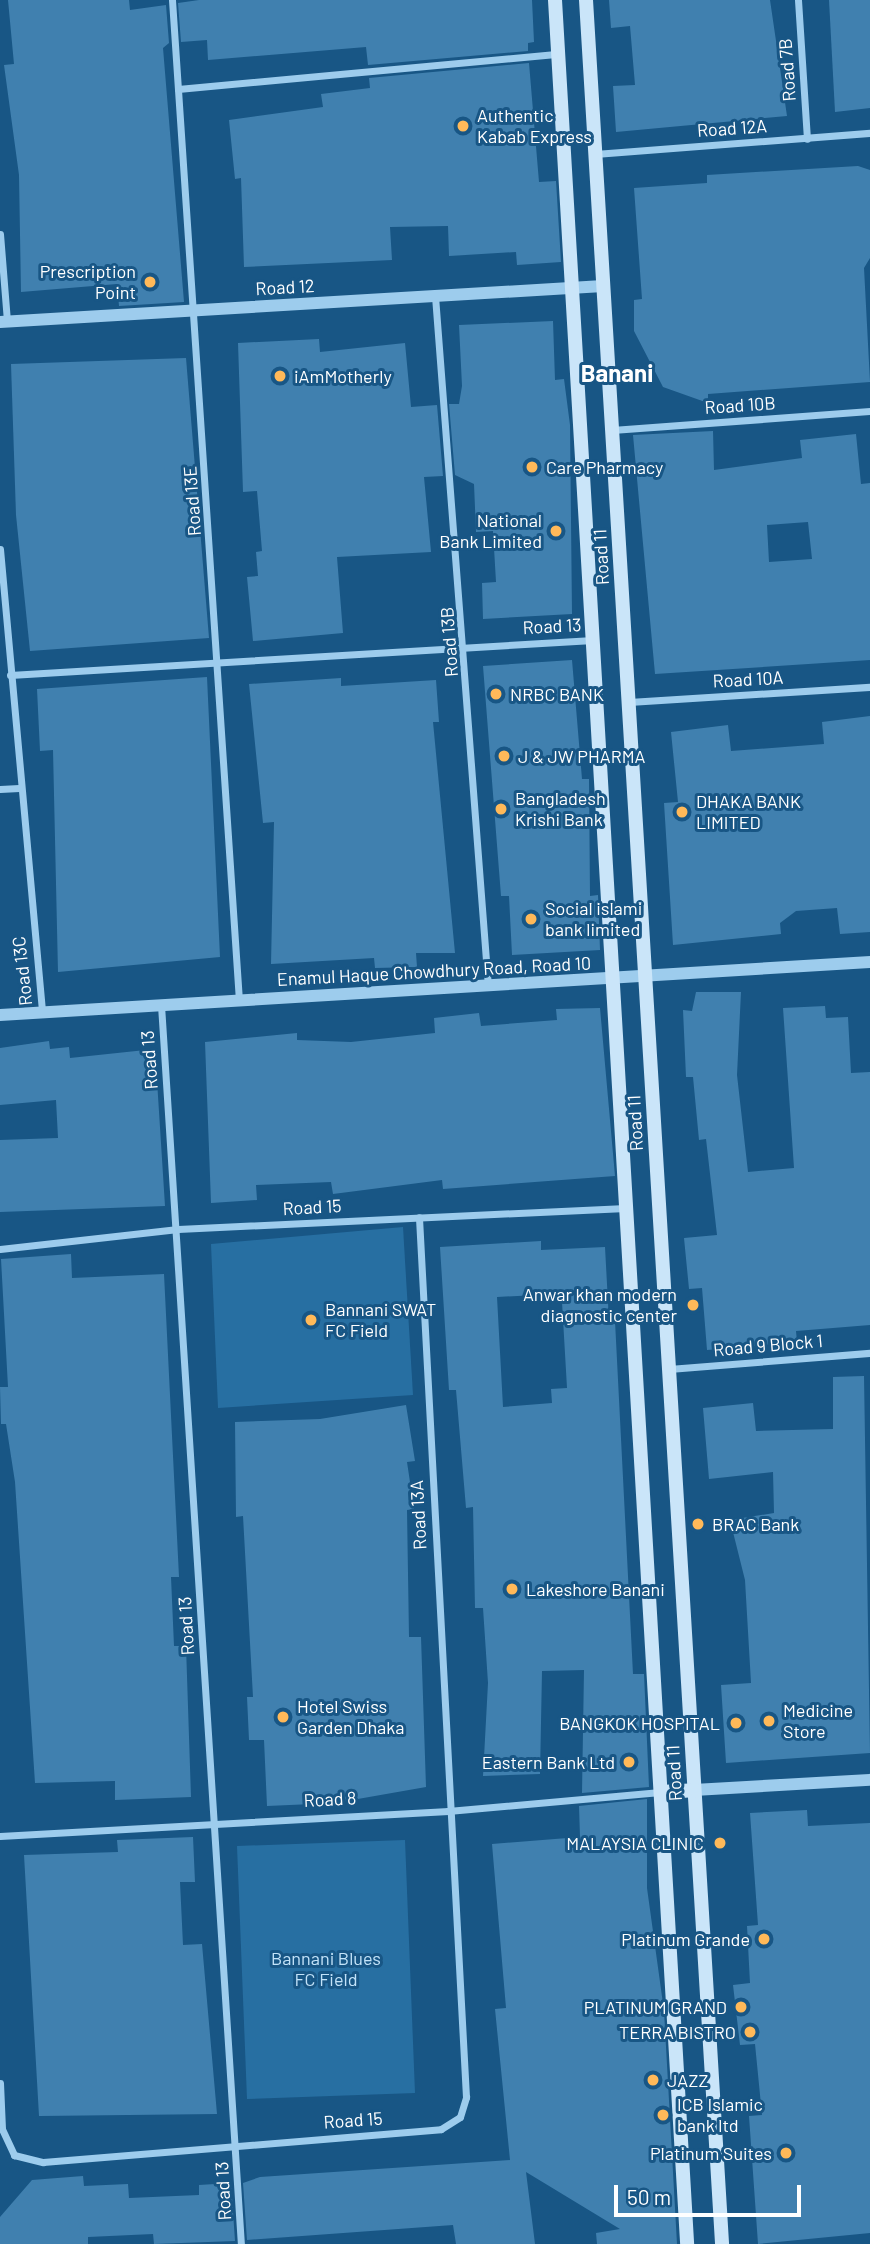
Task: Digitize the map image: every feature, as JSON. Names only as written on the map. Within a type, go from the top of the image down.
[{"type":"main road","name":"Road 11","points":[[555,0],[687,2244]]},
{"type":"main road","name":"Road 11","points":[[586,0],[722,2244]]},
{"type":"main road","points":[[661,1792],[694,1790]]},
{"type":"street","name":"Road 13E","points":[[172,0],[195,310],[239,1001]]},
{"type":"street","name":"Road 7B","points":[[798,0],[807,139]]},
{"type":"street","points":[[178,89],[559,54]]},
{"type":"street","name":"Road 12A","points":[[595,154],[870,133]]},
{"type":"street","points":[[0,234],[4,322]]},
{"type":"street","name":"Road 12","points":[[4,322],[603,286]]},
{"type":"street","name":"Road 13B","points":[[435,296],[465,647],[488,986]]},
{"type":"street","name":"Road 10B","points":[[612,430],[870,411]]},
{"type":"street","name":"Road 13C","points":[[0,549],[19,788],[42,1013]]},
{"type":"street","name":"Road 13","points":[[10,675],[218,665],[593,640]]},
{"type":"street","name":"Road 10A","points":[[629,702],[870,687]]},
{"type":"street","points":[[0,789],[19,788]]},
{"type":"street","name":"Enamul Haque Chowdhury Road, Road 10","points":[[0,1015],[870,962]]},
{"type":"street","name":"Road 13","points":[[161,1005],[178,1229],[213,1822],[237,2144],[241,2244]]},
{"type":"street","name":"Road 15","points":[[0,1249],[178,1229],[626,1208]]},
{"type":"street","name":"Road 13A","points":[[419,1217],[448,1811]]},
{"type":"street","name":"Road 9 Block 1","points":[[669,1369],[870,1353]]},
{"type":"street","points":[[694,1790],[870,1780]]},
{"type":"street","name":"Road 8","points":[[0,1836],[213,1822],[448,1811],[661,1792]]},
{"type":"street","name":"Road 15","points":[[0,2082],[2,2129],[14,2155],[43,2162],[441,2129],[460,2117],[466,2097],[448,1811]]},
{"type":"green space","name":"Bannani SWAT FC Field","points":[[403,1227],[413,1395],[218,1408],[211,1244]]},
{"type":"green space","name":"Bannani Blues FC Field","points":[[405,1840],[415,2093],[247,2099],[237,1846]]},
{"type":"building","points":[[8,0],[129,0],[130,10],[166,5],[169,43],[163,48],[184,302],[119,306],[117,284],[21,292],[19,175],[4,65],[14,64]]},
{"type":"building","points":[[199,0],[532,0],[534,42],[528,43],[528,51],[368,65],[366,47],[208,60],[207,40],[181,42],[178,3]]},
{"type":"building","points":[[609,0],[770,0],[787,116],[616,132],[613,86],[635,85],[630,26],[611,28]]},
{"type":"building","points":[[829,0],[870,0],[870,108],[835,112]]},
{"type":"building","points":[[529,63],[539,182],[556,181],[561,262],[517,265],[516,252],[449,256],[448,226],[390,227],[392,260],[244,267],[241,178],[235,179],[229,120],[323,107],[321,94],[370,88],[369,78]]},
{"type":"building","points":[[858,166],[870,170],[870,258],[864,268],[870,382],[708,394],[708,403],[663,387],[634,331],[634,300],[642,299],[634,188],[707,183],[707,175]]},
{"type":"building","points":[[553,321],[555,380],[564,379],[570,425],[572,614],[483,619],[482,583],[496,582],[493,531],[476,532],[474,484],[455,475],[449,404],[459,404],[462,386],[459,325]]},
{"type":"building","points":[[319,339],[320,352],[405,343],[411,407],[437,405],[443,476],[424,477],[431,552],[337,557],[343,633],[253,641],[247,577],[258,576],[256,552],[262,551],[257,491],[243,492],[238,343]]},
{"type":"building","points":[[186,358],[209,638],[30,651],[16,515],[11,364]]},
{"type":"building","points":[[713,431],[714,470],[802,458],[800,440],[856,434],[861,484],[870,483],[870,660],[655,674],[633,435]],"holes":[[[808,522],[812,559],[769,562],[767,525]]]},
{"type":"building","points":[[572,660],[582,779],[589,779],[590,896],[598,895],[600,950],[512,955],[509,896],[501,896],[483,666]]},
{"type":"building","points":[[207,677],[220,957],[58,972],[53,750],[40,751],[37,689]]},
{"type":"building","points":[[341,678],[341,686],[436,680],[439,722],[433,722],[455,953],[416,953],[417,967],[375,968],[374,958],[271,964],[274,822],[263,823],[249,684]]},
{"type":"building","points":[[870,716],[870,932],[840,934],[837,908],[796,911],[780,923],[781,934],[673,945],[664,803],[678,802],[671,732],[728,725],[731,751],[824,744],[822,722]]},
{"type":"building","points":[[696,992],[741,992],[737,1075],[748,1172],[794,1168],[783,1008],[825,1006],[826,1018],[848,1017],[851,1073],[870,1072],[870,1325],[796,1331],[797,1342],[707,1350],[702,1288],[689,1289],[684,1238],[717,1235],[706,1139],[699,1140],[693,1077],[686,1077],[683,1010],[692,1011]]},
{"type":"building","points":[[600,1008],[615,1176],[443,1189],[442,1180],[333,1194],[331,1182],[256,1185],[257,1200],[211,1203],[205,1042],[297,1033],[297,1040],[351,1042],[435,1033],[434,1018],[479,1013],[481,1026],[557,1020],[556,1009]]},
{"type":"building","points":[[49,1041],[50,1049],[69,1047],[70,1058],[155,1049],[165,1206],[0,1212],[0,1140],[58,1138],[56,1100],[0,1105],[0,1048]]},
{"type":"building","points":[[541,1241],[541,1250],[605,1247],[609,1321],[615,1321],[633,1674],[644,1674],[649,1787],[582,1793],[584,1670],[542,1671],[540,1774],[483,1776],[488,1683],[483,1608],[475,1608],[473,1507],[466,1508],[456,1390],[449,1390],[440,1247]],"holes":[[[555,1294],[556,1303],[562,1302],[567,1388],[551,1389],[552,1403],[503,1407],[497,1297]]]},
{"type":"building","points":[[71,1254],[72,1278],[164,1274],[179,1577],[171,1577],[174,1646],[186,1646],[191,1797],[115,1800],[115,1781],[35,1783],[15,1482],[6,1424],[1,1424],[0,1387],[8,1387],[1,1259]]},
{"type":"building","points":[[864,1376],[870,1753],[726,1763],[721,1685],[751,1683],[745,1580],[730,1520],[774,1513],[773,1472],[709,1479],[703,1408],[753,1403],[756,1431],[833,1429],[833,1377]]},
{"type":"building","points":[[406,1405],[415,1461],[407,1462],[414,1509],[407,1510],[409,1637],[421,1637],[426,1787],[335,1803],[267,1806],[264,1740],[249,1740],[247,1697],[253,1697],[243,1516],[236,1517],[235,1422],[320,1419]]},
{"type":"building","points":[[647,1799],[647,1888],[664,2011],[677,2244],[597,2244],[596,2233],[620,2229],[526,2172],[535,2244],[456,2244],[453,2225],[247,2240],[243,2183],[260,2177],[510,2160],[495,2009],[506,2008],[492,1844],[580,1837],[579,1806]]},
{"type":"building","points":[[807,1810],[808,1826],[870,1823],[870,2233],[758,2244],[749,2116],[762,2115],[755,2044],[740,2045],[733,1985],[750,1983],[747,1926],[758,1925],[750,1813]]},
{"type":"building","points":[[193,1837],[195,1882],[180,1882],[183,1945],[202,1944],[217,2114],[39,2116],[24,1855],[118,1852],[117,1840]]},
{"type":"building","points":[[83,2176],[84,2186],[128,2184],[129,2198],[199,2195],[199,2185],[231,2183],[235,2241],[154,2244],[153,2234],[88,2237],[88,2244],[0,2244],[0,2217],[32,2180]]},
{"type":"place","name":"Authentic Kabab Express","points":[[463,126]]},
{"type":"place","name":"Prescription Point","points":[[150,282]]},
{"type":"place","name":"iAmMotherly","points":[[280,376]]},
{"type":"place","name":"Care Pharmacy","points":[[532,467]]},
{"type":"place","name":"National Bank Limited","points":[[556,531]]},
{"type":"place","name":"NRBC BANK","points":[[496,694]]},
{"type":"place","name":"J & JW PHARMA","points":[[504,756]]},
{"type":"place","name":"Bangladesh Krishi Bank","points":[[501,809]]},
{"type":"place","name":"DHAKA BANK LIMITED","points":[[682,812]]},
{"type":"place","name":"Social islami bank limited","points":[[531,919]]},
{"type":"place","name":"Anwar khan modern diagnostic center","points":[[693,1305]]},
{"type":"place","name":"Bannani SWAT FC Field","points":[[311,1320]]},
{"type":"place","name":"BRAC Bank","points":[[698,1524]]},
{"type":"place","name":"Lakeshore Banani","points":[[512,1589]]},
{"type":"place","name":"Hotel Swiss Garden Dhaka","points":[[283,1717]]},
{"type":"place","name":"Medicine Store","points":[[769,1721]]},
{"type":"place","name":"BANGKOK HOSPITAL","points":[[736,1723]]},
{"type":"place","name":"Eastern Bank Ltd","points":[[629,1762]]},
{"type":"place","name":"MALAYSIA CLINIC","points":[[720,1843]]},
{"type":"place","name":"Platinum Grande","points":[[764,1939]]},
{"type":"place","name":"PLATINUM GRAND","points":[[741,2007]]},
{"type":"place","name":"TERRA BISTRO","points":[[750,2032]]},
{"type":"place","name":"JAZZ","points":[[653,2080]]},
{"type":"place","name":"ICB Islamic bank ltd","points":[[663,2115]]},
{"type":"place","name":"Platinum Suites","points":[[786,2153]]},
{"type":"district","name":"Banani","points":[[617,373]]}]
